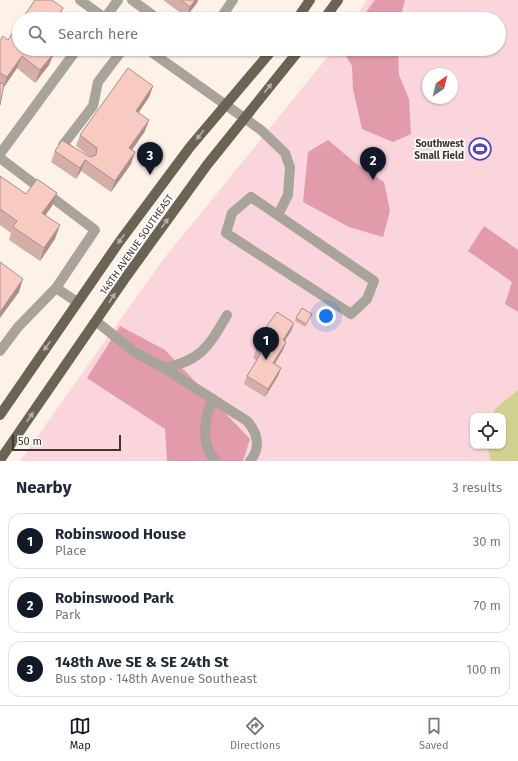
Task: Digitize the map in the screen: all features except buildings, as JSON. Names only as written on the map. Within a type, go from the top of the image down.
[{"type":"main road","points":[[302,12],[310,0]]},
{"type":"main road","points":[[329,12],[338,0]]},
{"type":"main road","name":"148TH AVENUE SOUTHEAST","points":[[0,415],[120,241],[225,105],[267,56]]},
{"type":"main road","name":"148TH AVENUE SOUTHEAST","points":[[0,460],[169,218],[244,119],[294,56]]},
{"type":"street","points":[[80,0],[95,12]]},
{"type":"street","points":[[108,12],[118,0]]},
{"type":"street","points":[[132,0],[148,12]]},
{"type":"street","points":[[225,12],[233,0]]},
{"type":"street","points":[[0,154],[72,56]]},
{"type":"street","points":[[81,158],[63,145],[93,106],[98,82],[118,56]]},
{"type":"street","points":[[158,56],[275,141],[285,153],[290,167],[288,196],[278,215]]},
{"type":"street","points":[[0,158],[95,230],[56,288],[18,327],[0,351]]},
{"type":"street","points":[[251,197],[278,215],[374,281],[367,299],[352,314],[226,233],[232,213],[251,197]]},
{"type":"street","points":[[56,288],[77,302]]},
{"type":"street","points":[[164,368],[176,365],[203,352],[227,315]]},
{"type":"street","points":[[97,322],[133,351],[164,368],[212,400],[241,416],[253,428],[257,438],[257,448],[250,461]]},
{"type":"street","points":[[212,400],[208,413],[205,434],[208,450],[216,461]]},
{"type":"shaded area","points":[[367,0],[518,0],[518,461],[20,461],[162,261],[328,56],[506,56],[506,12],[359,12]]},
{"type":"shaded area","points":[[375,0],[405,0],[402,12],[366,12]]},
{"type":"shaded area","points":[[346,56],[398,56],[399,75],[409,99],[411,134],[393,142],[362,129],[353,89],[352,66]]},
{"type":"shaded area","points":[[328,140],[358,165],[384,182],[390,211],[383,237],[349,227],[303,202],[308,152]]},
{"type":"shaded area","points":[[484,226],[518,250],[518,312],[505,304],[512,282],[468,251]]},
{"type":"shaded area","points":[[120,326],[165,350],[250,439],[243,461],[167,461],[165,429],[87,378]]},
{"type":"shaded area","points":[[518,390],[518,461],[491,461],[488,449],[506,449],[506,413],[493,413],[495,409]]},
{"type":"place","name":"Southwest Small Field","points":[[480,149]]},
{"type":"place","name":"148th Ave SE & SE 24th St","points":[[150,175]]},
{"type":"place","name":"Robinswood Park","points":[[373,180]]},
{"type":"place","name":"Robinswood House","points":[[266,360]]}]
